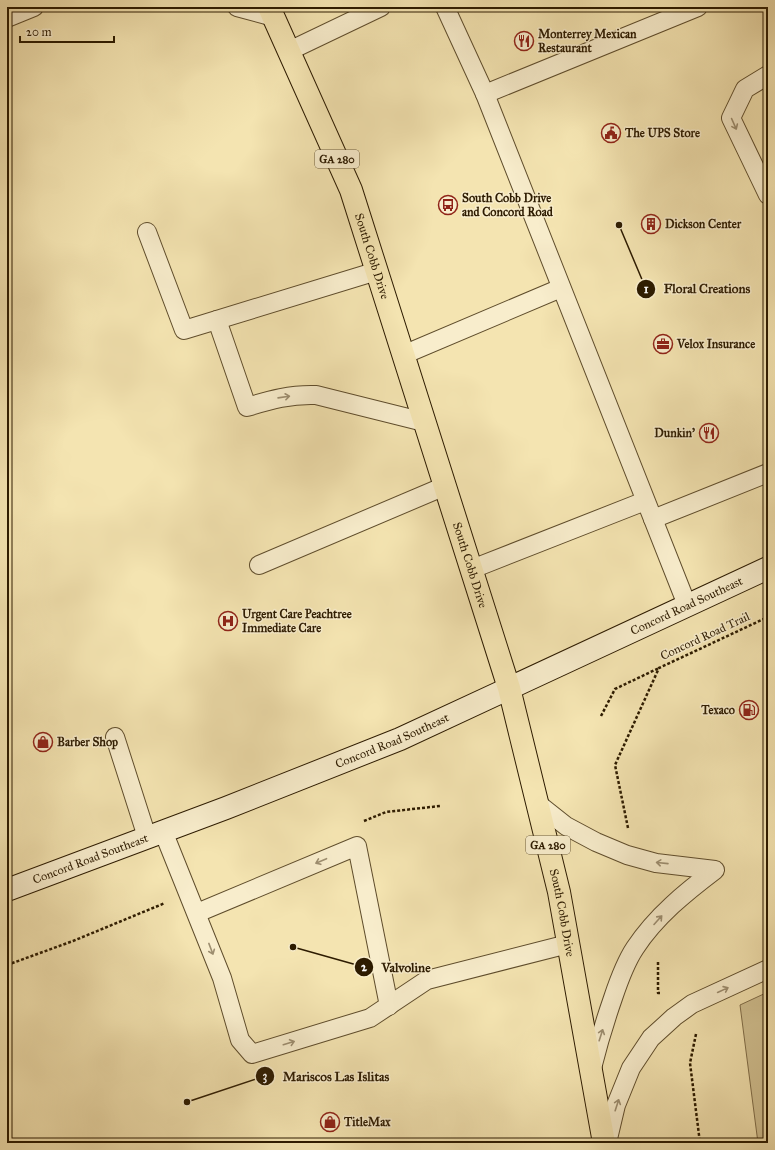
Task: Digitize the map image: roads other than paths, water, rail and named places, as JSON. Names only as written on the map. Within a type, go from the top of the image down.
[{"type":"main road","name":"South Cobb Drive","points":[[271,12],[351,190],[509,688],[559,892],[604,1143]]},
{"type":"main road","name":"Concord Road Southeast","points":[[7,890],[400,740],[768,568]]},
{"type":"lane","points":[[7,18],[34,7]]},
{"type":"lane","points":[[237,7],[271,12]]},
{"type":"lane","points":[[289,51],[381,7]]},
{"type":"lane","points":[[445,7],[484,94],[687,605]]},
{"type":"lane","points":[[484,94],[688,9]]},
{"type":"lane","points":[[768,75],[745,89],[731,118],[768,195]]},
{"type":"lane","points":[[146,232],[184,330],[377,271]]},
{"type":"lane","points":[[403,355],[561,288]]},
{"type":"lane","points":[[217,320],[247,406],[277,398],[301,394],[316,395],[424,422]]},
{"type":"lane","points":[[653,519],[768,473]]},
{"type":"lane","points":[[259,565],[444,486]]},
{"type":"lane","points":[[472,569],[645,501]]},
{"type":"lane","points":[[115,737],[155,834],[197,913],[222,978],[240,1040],[252,1054],[370,1018],[427,980],[568,944]]},
{"type":"lane","points":[[537,803],[566,826],[596,842],[627,854],[656,863],[715,870],[683,894],[635,947],[623,968],[597,1046],[591,1072]]},
{"type":"lane","points":[[197,913],[357,846],[389,1006]]},
{"type":"lane","points":[[607,1143],[616,1105],[631,1068],[651,1038],[674,1017],[692,1004],[768,969]]},
{"type":"place","name":"Monterrey Mexican Restaurant","points":[[524,41]]},
{"type":"place","name":"The UPS Store","points":[[611,133]]},
{"type":"place","name":"South Cobb Drive and Concord Road","points":[[448,205]]},
{"type":"place","name":"Dickson Center","points":[[651,224]]},
{"type":"place","name":"Floral Creations","points":[[619,225]]},
{"type":"place","name":"Velox Insurance","points":[[663,344]]},
{"type":"place","name":"Dunkin'","points":[[709,433]]},
{"type":"place","name":"Urgent Care Peachtree Immediate Care","points":[[228,621]]},
{"type":"place","name":"Texaco","points":[[749,710]]},
{"type":"place","name":"Barber Shop","points":[[43,742]]},
{"type":"place","name":"Valvoline","points":[[293,947]]},
{"type":"place","name":"Mariscos Las Islitas","points":[[187,1102]]},
{"type":"place","name":"TitleMax","points":[[330,1122]]}]
